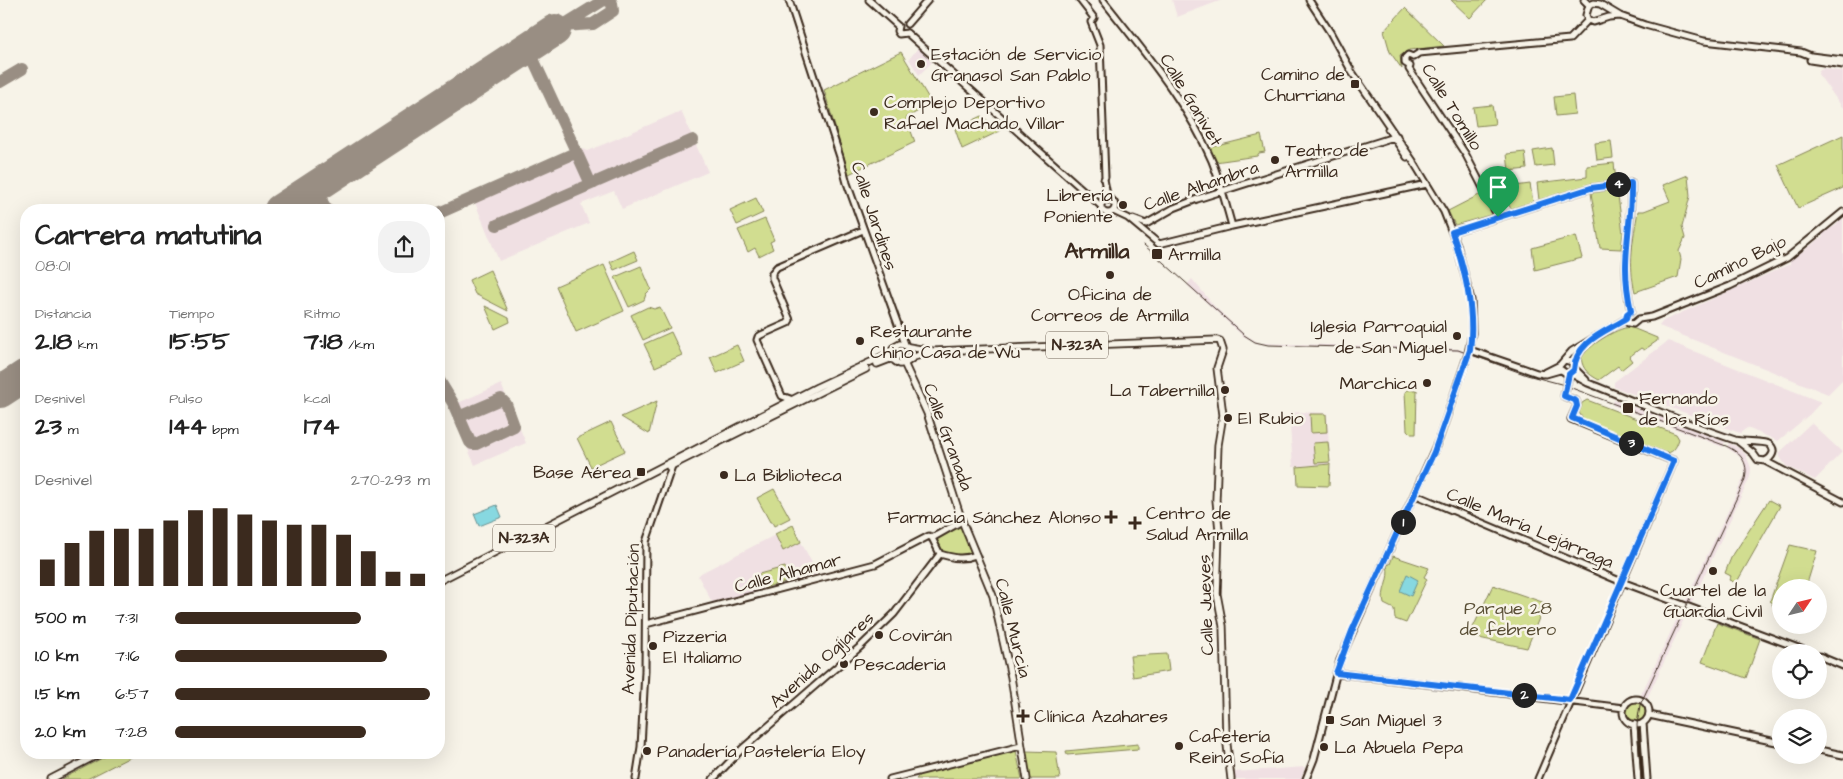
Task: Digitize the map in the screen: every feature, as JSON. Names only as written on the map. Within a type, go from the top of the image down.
[{"type":"main road","name":"Calle Jueves","points":[[934,351],[1217,340],[1220,342],[1223,350],[1217,368],[1223,415],[1218,445],[1216,500],[1219,530],[1217,594],[1223,626],[1226,736],[1230,779]]},
{"type":"main road","name":"N-323A","points":[[673,463],[791,400],[892,352],[896,345],[934,351]]},
{"type":"main road","points":[[892,352],[894,360],[907,361],[911,356],[907,346]]},
{"type":"main road","name":"N-323A","points":[[907,361],[934,351]]},
{"type":"main road","name":"N-323A","points":[[445,579],[810,395],[882,361],[894,360]]},
{"type":"main road","name":"Calle Granada","points":[[907,361],[927,413],[962,521]]},
{"type":"main road","name":"Calle Murcia","points":[[962,521],[993,596],[1011,677],[1026,779]]},
{"type":"main road","points":[[51,779],[90,759]]},
{"type":"street","name":"Calle Jardines","points":[[788,0],[863,230],[907,346]]},
{"type":"street","points":[[869,0],[898,26]]},
{"type":"street","points":[[907,24],[928,0]]},
{"type":"street","points":[[1080,0],[1094,18],[1091,22],[1100,45],[1104,179],[1108,200]]},
{"type":"street","name":"Calle Ganivet","points":[[1103,0],[1155,64],[1180,102],[1208,151],[1232,226]]},
{"type":"street","points":[[1309,0],[1395,138],[1420,172]]},
{"type":"street","points":[[1584,0],[1589,5]]},
{"type":"street","points":[[1589,5],[1594,3],[1620,16],[1645,25],[1704,41],[1801,52],[1807,57],[1843,65]]},
{"type":"street","points":[[1588,20],[1586,15],[1589,5]]},
{"type":"street","points":[[1602,20],[1605,12],[1603,7]]},
{"type":"street","points":[[1588,20],[1593,22],[1620,16]]},
{"type":"street","points":[[1413,56],[1415,62],[1410,66],[1405,63],[1405,58],[1408,55],[1413,56],[1419,53],[1570,39],[1588,20]]},
{"type":"street","points":[[898,26],[902,23],[907,24]]},
{"type":"street","points":[[907,24],[909,30],[907,33]]},
{"type":"street","points":[[898,26],[897,31],[900,34],[907,33],[1102,206],[1105,212],[1113,211],[1128,218],[1159,244],[1232,226],[1427,184]]},
{"type":"street","points":[[1807,57],[1843,60]]},
{"type":"street","name":"Calle Tomillo","points":[[1410,66],[1409,69],[1466,155],[1498,217]]},
{"type":"street","points":[[1306,779],[1314,759],[1336,673],[1352,631],[1416,495],[1439,439],[1470,350],[1472,333],[1470,300],[1452,232],[1444,212],[1420,172],[1406,150],[1395,138]]},
{"type":"street","name":"Calle Alhambra","points":[[1128,218],[1146,224],[1174,208],[1395,138]]},
{"type":"street","points":[[1452,232],[1591,188],[1631,183],[1631,216],[1628,231],[1626,270],[1631,311]]},
{"type":"street","points":[[1102,206],[1103,202],[1108,200]]},
{"type":"street","points":[[1108,200],[1114,203],[1113,211]]},
{"type":"street","name":"Camino Bajo","points":[[1639,318],[1652,317],[1720,290],[1787,258],[1843,212]]},
{"type":"street","points":[[810,395],[791,400],[782,396],[758,340],[761,335],[788,323],[790,320],[772,278],[772,273],[777,268],[863,230]]},
{"type":"street","points":[[1626,319],[1628,323],[1633,324],[1639,318],[1636,312],[1631,311]]},
{"type":"street","points":[[1566,385],[1561,369],[1572,351],[1626,319],[1627,314],[1631,311]]},
{"type":"street","points":[[1538,779],[1570,700],[1674,461],[1572,418],[1577,406],[1576,401],[1564,396],[1570,374],[1580,350],[1585,344]]},
{"type":"street","points":[[1470,350],[1542,374],[1561,369],[1594,386],[1736,440],[1765,442],[1770,445],[1773,451],[1772,456],[1765,462]]},
{"type":"street","points":[[1565,360],[1570,360],[1583,378],[1594,386]]},
{"type":"street","points":[[776,408],[782,396]]},
{"type":"street","points":[[1736,440],[1753,453],[1758,460],[1783,470],[1843,502]]},
{"type":"street","points":[[1753,453],[1754,447],[1758,443]]},
{"type":"street","points":[[1772,456],[1783,470]]},
{"type":"street","name":"Avenida Diputación","points":[[636,779],[641,747],[646,624],[646,542],[673,463]]},
{"type":"street","name":"Calle María Lejárraga","points":[[1416,495],[1622,582],[1788,644]]},
{"type":"street","name":"Calle Alhamar","points":[[646,624],[875,564],[929,536],[932,538],[962,521]]},
{"type":"street","points":[[932,538],[940,554],[955,559],[976,555]]},
{"type":"street","name":"Avenida Ogíjares","points":[[713,779],[742,749],[861,646],[894,614],[940,554]]},
{"type":"street","points":[[1827,659],[1843,666]]},
{"type":"street","points":[[1336,673],[1624,708]]},
{"type":"street","points":[[1638,779],[1634,724],[1624,716],[1624,708],[1628,702],[1638,699],[1646,703],[1649,715]]},
{"type":"street","points":[[1634,724],[1643,722],[1649,715]]},
{"type":"street","points":[[1649,715],[1772,741]]},
{"type":"street","points":[[1643,722],[1647,779]]},
{"type":"street","points":[[890,779],[1021,744]]},
{"type":"street","points":[[1827,752],[1843,755]]},
{"type":"shaded area","points":[[1172,0],[1222,0],[1177,17]]},
{"type":"shaded area","name":"Estación de Servicio Granasol San Pablo","points":[[918,48],[932,62],[919,75],[909,59]]},
{"type":"shaded area","points":[[1823,68],[1843,72],[1843,108],[1818,74],[1819,70]]},
{"type":"shaded area","points":[[681,111],[708,172],[622,209],[614,191],[581,204],[589,223],[499,261],[471,193],[578,146],[588,151]]},
{"type":"shaded area","points":[[1843,218],[1843,379],[1828,394],[1659,326],[1663,321],[1790,264],[1790,261]]},
{"type":"shaded area","points":[[1192,279],[1215,307],[1244,334],[1259,343],[1458,349],[1477,356],[1477,358],[1457,351],[1442,350],[1259,344],[1243,336],[1187,285]]},
{"type":"shaded area","points":[[1668,341],[1821,402],[1778,441],[1747,428],[1740,433],[1614,387],[1614,382]]},
{"type":"shaded area","points":[[501,384],[526,443],[475,465],[449,407]]},
{"type":"shaded area","points":[[1614,400],[1666,419],[1664,424],[1612,405]]},
{"type":"shaded area","points":[[1289,413],[1327,413],[1330,464],[1293,467]]},
{"type":"shaded area","points":[[1670,421],[1725,442],[1723,447],[1668,426]]},
{"type":"shaded area","points":[[1811,423],[1842,452],[1815,480],[1786,466],[1778,454]]},
{"type":"shaded area","points":[[1729,443],[1739,448],[1746,455],[1751,468],[1750,477],[1644,705],[1641,729],[1645,779],[1639,779],[1635,722],[1638,701],[1745,475],[1744,463],[1738,455],[1727,448]]},
{"type":"shaded area","points":[[775,535],[784,551],[801,542],[818,574],[716,603],[715,601],[712,602],[698,576]]},
{"type":"shaded area","points":[[1305,767],[1301,779],[1235,779],[1235,772]]},
{"type":"green space","points":[[1451,0],[1487,0],[1470,18]]},
{"type":"green space","points":[[1405,8],[1444,46],[1409,50],[1400,56],[1402,69],[1390,52],[1384,31]]},
{"type":"green space","name":"Complejo Deportivo Rafael Machado Villar","points":[[901,52],[931,102],[906,118],[915,142],[849,174],[824,90]]},
{"type":"green space","points":[[1573,95],[1575,114],[1556,116],[1554,97]]},
{"type":"green space","points":[[1492,105],[1495,124],[1476,126],[1473,107]]},
{"type":"green space","points":[[982,116],[1000,131],[962,149],[955,129]]},
{"type":"green space","points":[[1261,135],[1265,152],[1259,153],[1257,156],[1215,162],[1209,148]]},
{"type":"green space","points":[[1843,135],[1843,188],[1798,208],[1778,165]]},
{"type":"green space","points":[[1611,141],[1613,158],[1597,160],[1595,143]]},
{"type":"green space","points":[[1552,148],[1554,165],[1536,167],[1533,151]]},
{"type":"green space","points":[[1525,152],[1527,169],[1509,171],[1507,154]]},
{"type":"green space","points":[[1614,163],[1616,181],[1589,185],[1539,200],[1537,183],[1587,177],[1587,166]]},
{"type":"green space","points":[[1688,175],[1690,196],[1682,227],[1685,238],[1679,251],[1681,259],[1678,277],[1635,292],[1632,261],[1638,211],[1644,211],[1670,201],[1663,185]]},
{"type":"green space","points":[[1530,184],[1533,202],[1511,209],[1500,188]]},
{"type":"green space","points":[[1617,189],[1623,233],[1621,249],[1600,248],[1591,193]]},
{"type":"green space","points":[[1483,193],[1494,214],[1455,225],[1448,211]]},
{"type":"green space","points":[[756,198],[763,213],[737,225],[730,210]]},
{"type":"green space","points":[[765,219],[774,240],[770,242],[773,249],[759,256],[755,248],[748,252],[738,230]]},
{"type":"green space","points":[[1576,236],[1582,258],[1535,270],[1532,248]]},
{"type":"green space","points":[[634,251],[638,260],[614,270],[610,262]]},
{"type":"green space","points":[[604,265],[624,311],[576,332],[556,286]]},
{"type":"green space","points":[[641,266],[651,289],[646,294],[644,300],[629,307],[615,277]]},
{"type":"green space","points":[[490,270],[508,311],[475,294],[469,280]]},
{"type":"green space","points":[[485,306],[509,318],[510,322],[495,329]]},
{"type":"green space","points":[[648,307],[654,309],[660,307],[670,328],[643,340],[631,315]]},
{"type":"green space","points":[[1630,327],[1657,338],[1657,341],[1644,350],[1641,348],[1629,357],[1632,361],[1621,370],[1618,366],[1599,380],[1589,374],[1581,358],[1585,353],[1610,334]]},
{"type":"green space","points":[[671,332],[682,355],[655,367],[644,344]]},
{"type":"green space","points":[[737,345],[744,361],[717,373],[710,357]]},
{"type":"green space","points":[[1417,390],[1416,434],[1411,434],[1407,430],[1405,392]]},
{"type":"green space","points":[[1587,400],[1676,434],[1679,439],[1677,445],[1674,450],[1663,453],[1583,420],[1579,412],[1582,403]]},
{"type":"green space","points":[[657,401],[649,434],[621,417]]},
{"type":"green space","points":[[1310,414],[1326,414],[1327,432],[1311,433]]},
{"type":"green space","points":[[611,422],[625,451],[591,467],[577,438]]},
{"type":"green space","points":[[1328,442],[1330,462],[1315,463],[1313,443]]},
{"type":"green space","points":[[1330,464],[1329,486],[1298,485],[1297,467]]},
{"type":"green space","points":[[774,489],[790,518],[774,526],[757,498]]},
{"type":"green space","points":[[1769,500],[1780,506],[1738,580],[1734,582],[1729,580],[1731,576],[1725,573],[1731,558]]},
{"type":"green space","points":[[793,525],[801,542],[783,551],[775,534]]},
{"type":"green space","points":[[961,525],[972,552],[957,555],[942,552],[936,538]]},
{"type":"green space","points":[[1790,545],[1817,551],[1808,579],[1778,579]]},
{"type":"green space","points":[[1393,556],[1429,568],[1424,577],[1427,579],[1406,623],[1395,619],[1394,609],[1384,604],[1383,599],[1388,576],[1387,565],[1390,564]]},
{"type":"green space","points":[[785,567],[789,581],[763,588],[759,574]]},
{"type":"green space","name":"Parque 28 de febrero","points":[[1493,585],[1545,603],[1527,648],[1469,636]]},
{"type":"green space","points":[[1717,623],[1760,639],[1746,678],[1702,662]]},
{"type":"green space","points":[[1167,654],[1169,671],[1133,677],[1130,656]]},
{"type":"green space","points":[[1636,702],[1643,705],[1646,712],[1643,719],[1636,722],[1629,719],[1626,712],[1629,705]]},
{"type":"green space","points":[[1138,744],[1138,749],[1067,755],[1066,751]]},
{"type":"green space","points":[[1016,751],[1022,779],[916,779],[921,773]]},
{"type":"green space","points":[[1026,751],[1056,752],[1060,779],[1030,779]]},
{"type":"green space","points":[[100,759],[126,759],[87,779],[62,779]]},
{"type":"water","points":[[497,505],[502,517],[479,526],[474,514]]},
{"type":"water","points":[[1407,574],[1418,580],[1411,596],[1400,591]]},
{"type":"taxiway","points":[[604,0],[562,26],[593,24],[613,11],[612,3],[606,0]]},
{"type":"taxiway","points":[[445,210],[575,153],[575,149],[528,48]]},
{"type":"taxiway","points":[[0,82],[22,69]]},
{"type":"taxiway","points":[[497,225],[693,140]]},
{"type":"taxiway","points":[[575,149],[590,182],[594,183]]},
{"type":"taxiway","points":[[323,204],[321,190],[328,178]]},
{"type":"taxiway","points":[[299,197],[310,195],[322,202]]},
{"type":"taxiway","points":[[445,390],[472,444],[476,444],[514,426],[506,404],[501,399],[463,415],[458,414]]},
{"type":"runway","points":[[289,204],[555,30]]},
{"type":"runway","points":[[0,392],[20,379]]},
{"type":"tram line","points":[[1144,245],[1244,335],[1255,342],[1268,345],[1458,350],[1527,375],[1561,384],[1726,446],[1740,456],[1746,470],[1744,482],[1640,705],[1637,725],[1641,779]]},
{"type":"place","name":"Estación de Servicio Granasol San Pablo","points":[[921,64]]},
{"type":"place","name":"Camino de Churriana","points":[[1355,84]]},
{"type":"place","name":"Complejo Deportivo Rafael Machado Villar","points":[[874,112]]},
{"type":"place","name":"Teatro de Armilla","points":[[1275,160]]},
{"type":"place","name":"Librería Poniente","points":[[1123,205]]},
{"type":"place","name":"Armilla","points":[[1157,254]]},
{"type":"place","name":"Oficina de Correos de Armilla","points":[[1110,275]]},
{"type":"place","name":"Iglesia Parroquial de San Miguel","points":[[1457,336]]},
{"type":"place","name":"Restaurante Chino Casa de Wu","points":[[860,341]]},
{"type":"place","name":"Marchica","points":[[1427,383]]},
{"type":"place","name":"La Tabernilla","points":[[1225,390]]},
{"type":"place","name":"Fernando de los Ríos","points":[[1628,408]]},
{"type":"place","name":"El Rubio","points":[[1228,418]]},
{"type":"place","name":"Base Aérea","points":[[641,472]]},
{"type":"place","name":"La Biblioteca","points":[[724,475]]},
{"type":"place","name":"Farmacia Sánchez Alonso","points":[[1111,517]]},
{"type":"place","name":"Centro de Salud Armilla","points":[[1135,523]]},
{"type":"place","name":"Cuartel de la Guardia Civil","points":[[1713,571]]},
{"type":"place","name":"Covirán","points":[[879,635]]},
{"type":"place","name":"Pizzeria El Italiamo","points":[[653,646]]},
{"type":"place","name":"Pescaderia","points":[[844,664]]},
{"type":"place","name":"Clínica Azahares","points":[[1023,716]]},
{"type":"place","name":"San Miguel 3","points":[[1330,720]]},
{"type":"place","name":"Cafetería Reina Sofía","points":[[1179,746]]},
{"type":"place","name":"La Abuela Pepa","points":[[1324,747]]},
{"type":"place","name":"Panadería Pastelería Eloy","points":[[647,751]]},
{"type":"district","name":"Armilla","points":[[1097,251]]},
{"type":"route","points":[[1631,183],[1631,216],[1628,231],[1626,270],[1631,311],[1626,315],[1626,319],[1585,344],[1580,350],[1573,364],[1574,370],[1569,374],[1564,396],[1576,401],[1577,406],[1572,418],[1674,461],[1570,700],[1336,673],[1352,631],[1434,452],[1470,350],[1472,333],[1470,300],[1457,245],[1452,232],[1498,217],[1591,188],[1631,183]]}]
